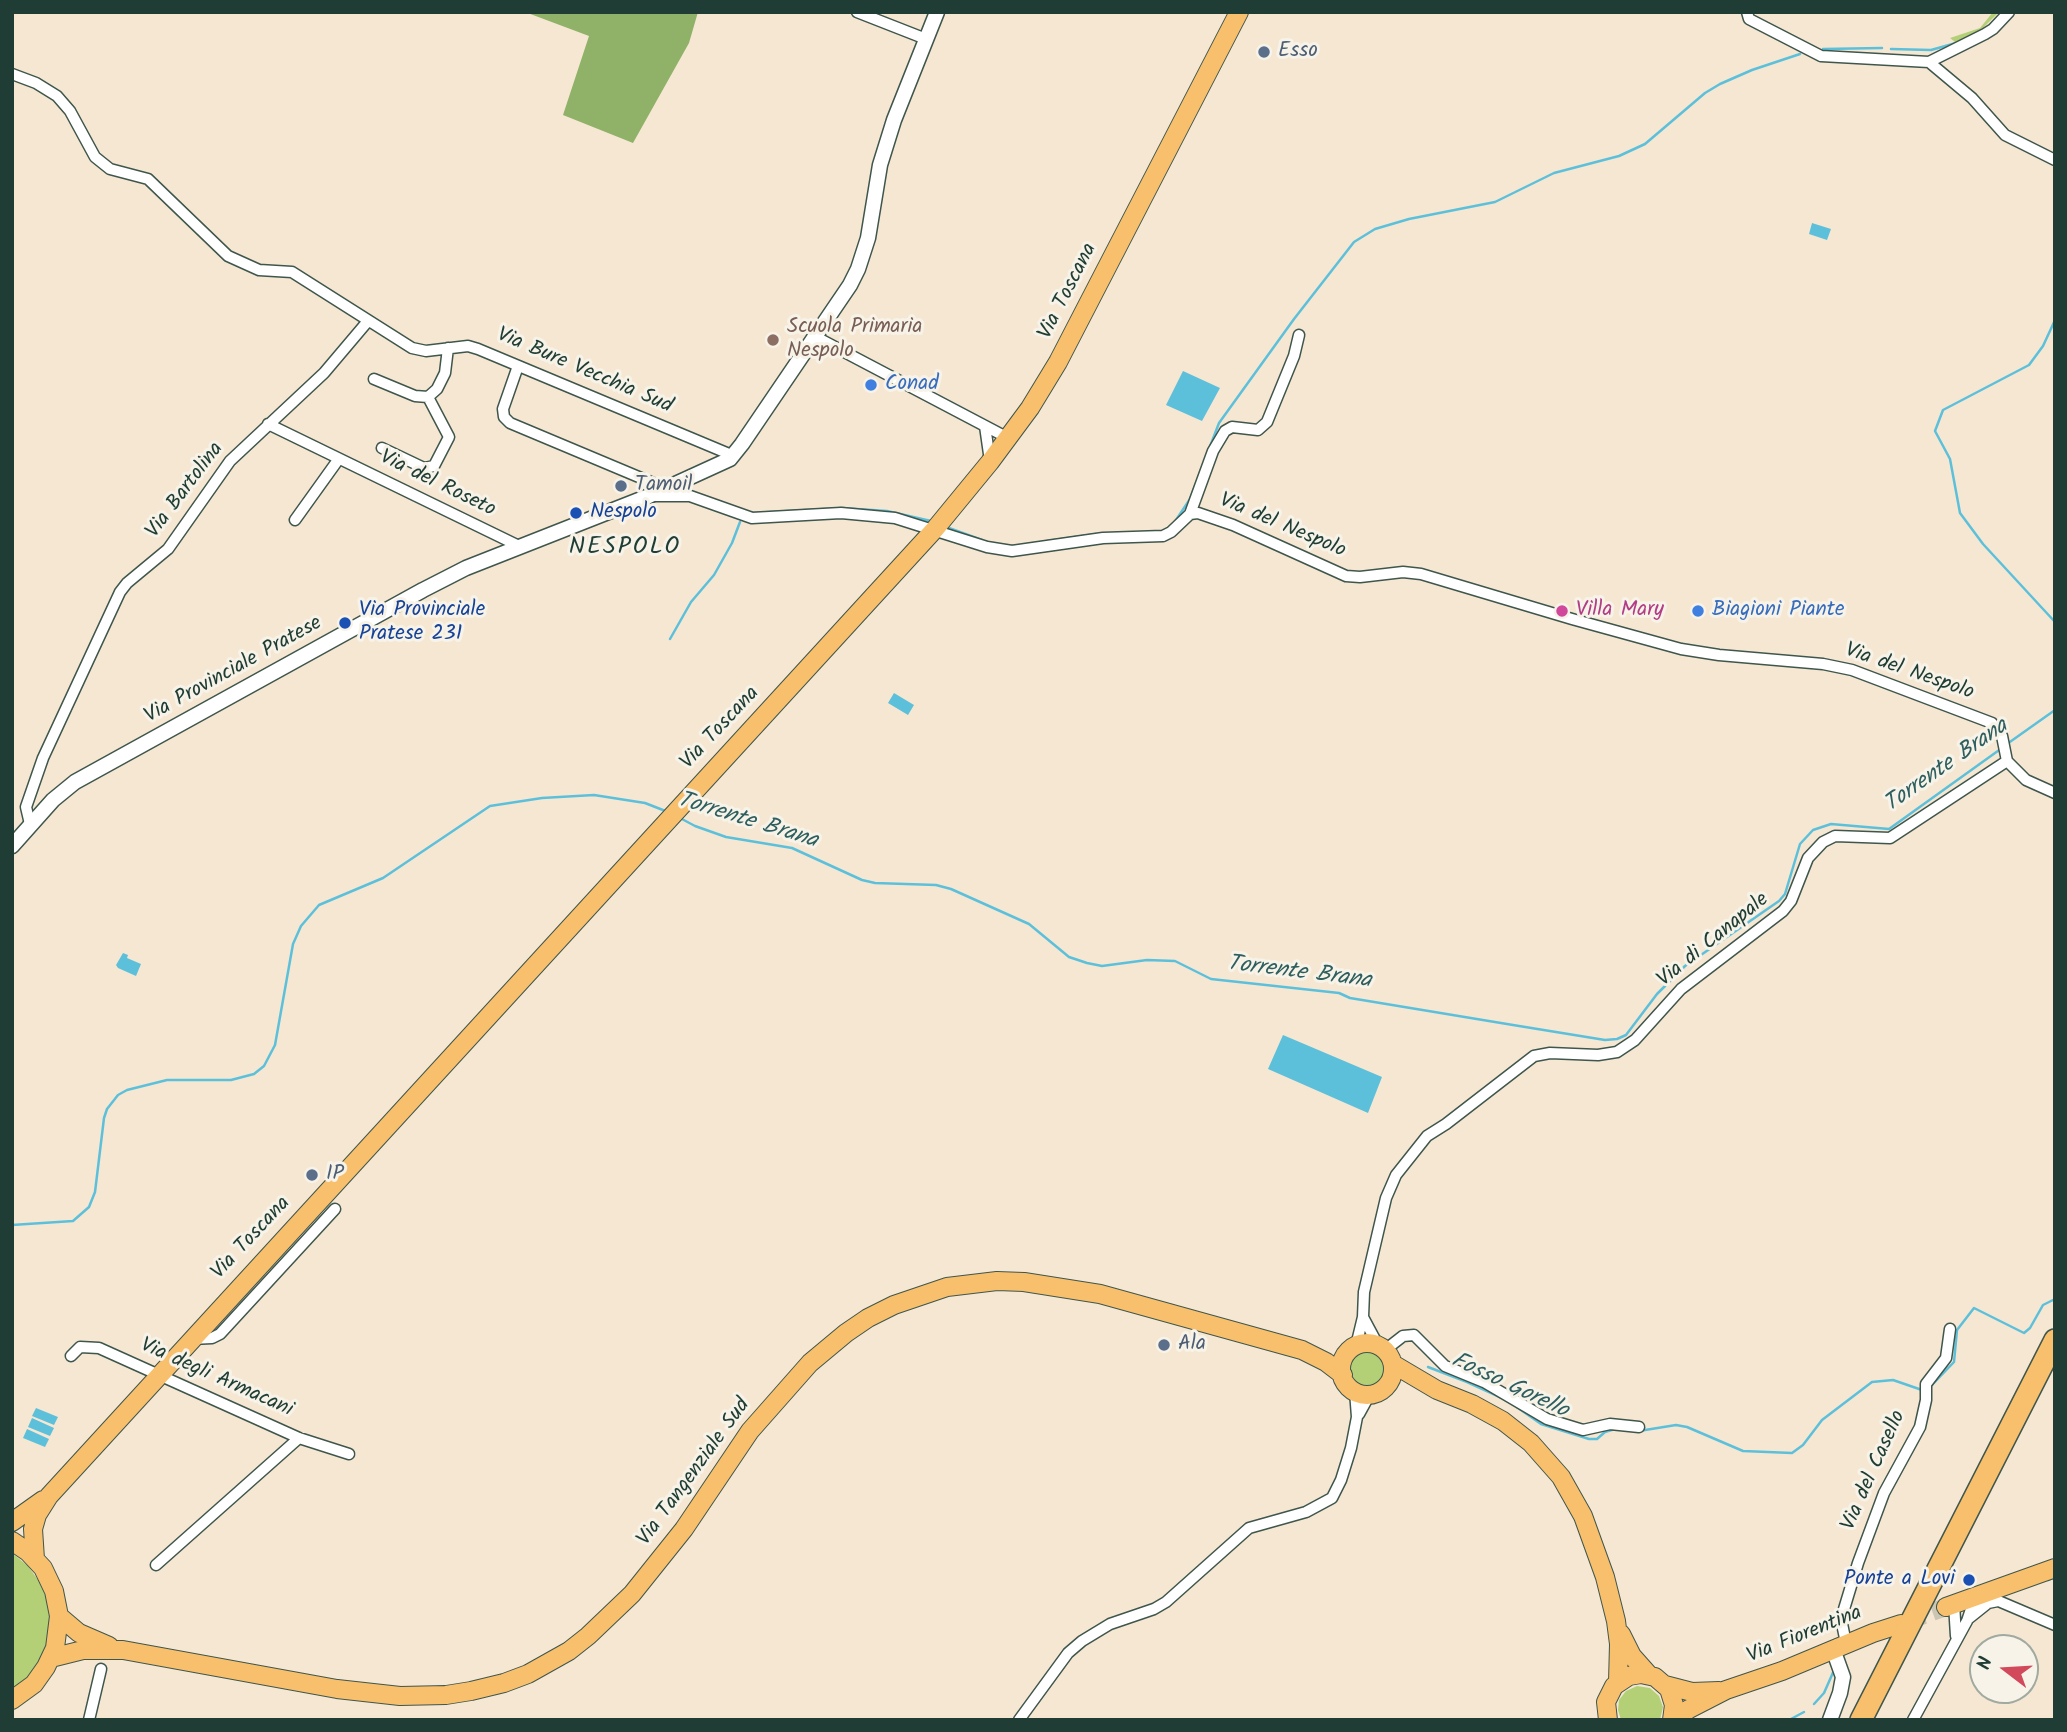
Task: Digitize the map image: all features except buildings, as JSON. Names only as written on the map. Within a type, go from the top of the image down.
[{"type":"highway","points":[[1861,1720],[2055,1340]]},
{"type":"highway","points":[[1876,1720],[2055,1368]]},
{"type":"main road","name":"Via Toscana","points":[[35,1559],[33,1529],[37,1515],[49,1496],[935,529],[1009,438],[1058,362],[1239,12]]},
{"type":"main road","name":"Via Tangenziale Sud","points":[[51,1658],[83,1650],[122,1650],[337,1689],[400,1696],[446,1695],[471,1691],[528,1674],[569,1651],[632,1594],[684,1529],[750,1431],[810,1363],[868,1318],[894,1304],[947,1287],[997,1281],[1074,1289],[1126,1300],[1303,1350],[1326,1362],[1343,1375],[1346,1383],[1362,1393]]},
{"type":"main road","name":"Via Tangenziale Sud","points":[[1303,1350],[1332,1352],[1367,1343],[1385,1353]]},
{"type":"main road","points":[[1343,1375],[1343,1361],[1353,1348]]},
{"type":"main road","points":[[1362,1393],[1379,1391],[1387,1385],[1392,1375],[1385,1353]]},
{"type":"main road","points":[[1385,1353],[1437,1390]]},
{"type":"main road","points":[[1387,1385],[1437,1390],[1472,1404],[1503,1421],[1531,1443],[1561,1478],[1583,1516],[1616,1621],[1632,1656],[1648,1675]]},
{"type":"main road","name":"Via Toscana","points":[[12,1522],[49,1496]]},
{"type":"main road","points":[[12,1541],[43,1568],[54,1591],[59,1616],[58,1637],[51,1658],[34,1684],[12,1700]]},
{"type":"main road","points":[[1950,1606],[1989,1595],[2055,1568]]},
{"type":"main road","name":"Via Tangenziale Sud","points":[[59,1616],[79,1633],[122,1650]]},
{"type":"main road","points":[[1616,1621],[1619,1644],[1618,1682]]},
{"type":"main road","name":"Via Fiorentina","points":[[1673,1720],[1697,1704],[1726,1690],[1900,1624]]},
{"type":"main road","points":[[1604,1716],[1608,1697],[1618,1682],[1629,1676],[1648,1675]]},
{"type":"main road","name":"Via Fiorentina","points":[[1648,1675],[1665,1685],[1692,1692],[1726,1690]]},
{"type":"main road","points":[[1665,1685],[1673,1699],[1673,1720]]},
{"type":"street","points":[[857,12],[926,39]]},
{"type":"street","name":"Via Provinciale Pratese","points":[[12,846],[58,795],[75,782],[423,590],[519,546],[719,466],[734,456],[850,285],[863,258],[880,165],[894,120],[937,12]]},
{"type":"street","points":[[1747,12],[1749,19],[1821,56],[1929,62],[1993,29],[2008,12]]},
{"type":"street","points":[[1929,62],[1972,98],[2005,135],[2055,160]]},
{"type":"street","name":"Via Bure Vecchia Sud","points":[[12,74],[36,83],[57,96],[70,111],[95,157],[110,169],[148,179],[228,256],[259,270],[292,272],[412,348],[426,351],[474,347],[734,456]]},
{"type":"street","name":"Via Bartolina","points":[[30,824],[26,807],[43,758],[120,592],[127,583],[169,550],[230,461],[334,363],[368,321]]},
{"type":"street","name":"Via del Nespolo","points":[[649,496],[694,496],[752,518],[859,514],[895,518],[987,547],[1012,551],[1103,538],[1163,536],[1174,530],[1190,514],[1213,450],[1225,431],[1231,427],[1258,430],[1267,422],[1294,356],[1299,335]]},
{"type":"street","points":[[814,336],[1009,438]]},
{"type":"street","points":[[374,379],[415,397],[428,397],[437,389],[445,373],[449,348]]},
{"type":"street","points":[[518,366],[503,409],[504,417],[510,423],[665,488]]},
{"type":"street","points":[[383,448],[424,468],[434,466],[449,437],[428,397]]},
{"type":"street","name":"Via del Roseto","points":[[268,424],[519,546]]},
{"type":"street","points":[[985,426],[990,462]]},
{"type":"street","points":[[295,520],[338,460]]},
{"type":"street","name":"Via del Nespolo","points":[[1190,514],[1198,513],[1215,518],[1346,576],[1403,572],[1432,576],[1572,620],[1681,649],[1823,664],[1852,670],[1986,721],[1996,727],[2003,736],[2007,757]]},
{"type":"street","points":[[2007,757],[2026,780],[2055,793]]},
{"type":"street","name":"Via di Canapale","points":[[1353,1348],[1363,1317],[1364,1292],[1390,1189],[1396,1175],[1427,1136],[1534,1056],[1550,1053],[1598,1055],[1617,1052],[1635,1040],[1681,989],[1783,911],[1791,901],[1808,858],[1824,842],[1835,836],[1890,838],[2007,757]]},
{"type":"street","points":[[191,1339],[212,1338],[224,1331],[335,1209]]},
{"type":"street","points":[[1363,1317],[1385,1353],[1403,1336],[1413,1335],[1445,1366],[1484,1382],[1547,1419],[1583,1430],[1610,1424],[1639,1427]]},
{"type":"street","name":"Via del Casello","points":[[1830,1720],[1843,1686],[1840,1646],[1842,1619],[1858,1563],[1885,1493],[1920,1427],[1926,1390],[1946,1358],[1950,1329]]},
{"type":"street","name":"Via degli Armacani","points":[[71,1356],[80,1347],[91,1346],[299,1438],[349,1454]]},
{"type":"street","points":[[1019,1720],[1068,1653],[1082,1641],[1111,1624],[1166,1602],[1249,1528],[1306,1512],[1332,1498],[1341,1480],[1362,1393]]},
{"type":"street","points":[[156,1565],[299,1438]]},
{"type":"street","points":[[1989,1595],[2055,1625]]},
{"type":"street","points":[[1913,1720],[1967,1621],[1989,1595]]},
{"type":"street","points":[[1967,1621],[1984,1605],[1989,1595]]},
{"type":"street","points":[[1950,1606],[1956,1641]]},
{"type":"street","points":[[89,1720],[102,1669]]},
{"type":"green space","points":[[525,12],[698,12],[689,43],[633,143],[563,115],[589,36]]},
{"type":"green space","points":[[1993,12],[1999,12],[1978,33],[1955,42],[1950,38],[1980,28]]},
{"type":"green space","points":[[1368,1350],[1381,1355],[1386,1368],[1381,1381],[1368,1386],[1355,1381],[1350,1368],[1355,1355]]},
{"type":"green space","points":[[12,1553],[28,1566],[41,1584],[50,1621],[47,1644],[40,1661],[29,1677],[12,1691]]},
{"type":"green space","points":[[1637,1686],[1650,1688],[1659,1696],[1663,1707],[1660,1720],[1621,1720],[1619,1700],[1626,1691]]},
{"type":"water","points":[[1812,223],[1831,229],[1827,240],[1809,234]]},
{"type":"water","points":[[1183,371],[1220,388],[1202,421],[1166,405]]},
{"type":"water","points":[[894,693],[914,705],[908,715],[888,703]]},
{"type":"water","points":[[123,953],[128,955],[127,958],[141,964],[136,976],[116,965]]},
{"type":"water","points":[[1283,1035],[1382,1077],[1368,1113],[1268,1069]]},
{"type":"water","points":[[36,1408],[58,1417],[54,1425],[32,1416]]},
{"type":"water","points":[[32,1418],[54,1428],[50,1436],[28,1427]]},
{"type":"water","points":[[27,1429],[49,1439],[45,1447],[23,1438]]},
{"type":"waterway","points":[[1891,49],[1931,50],[1956,43]]},
{"type":"waterway","points":[[1823,49],[1882,48]]},
{"type":"waterway","points":[[1174,523],[1190,499],[1219,423],[1354,242],[1375,229],[1409,219],[1495,202],[1554,173],[1619,156],[1645,144],[1705,93],[1720,84],[1800,54]]},
{"type":"waterway","name":"Torrente Brana","points":[[2055,320],[2043,346],[2029,365],[1943,410],[1935,431],[1950,459],[1960,513],[1983,544],[2055,622]]},
{"type":"waterway","points":[[752,513],[842,508],[887,511],[931,521]]},
{"type":"waterway","points":[[670,639],[691,602],[714,575],[740,522]]},
{"type":"waterway","points":[[949,528],[982,540]]},
{"type":"waterway","points":[[1047,541],[1096,534]]},
{"type":"waterway","name":"Torrente Brana","points":[[2007,744],[2055,710]]},
{"type":"waterway","name":"Torrente Brana","points":[[680,818],[726,837],[792,848],[862,880],[875,883],[936,885],[951,889],[1029,924],[1069,957],[1087,963],[1102,966],[1147,960],[1175,961],[1211,979],[1339,993],[1350,998],[1605,1040],[1626,1035],[1657,994],[1685,966],[1779,901],[1785,894],[1800,844],[1813,830],[1831,824],[1889,829],[2002,748]]},
{"type":"waterway","name":"Torrente Brana","points":[[12,1225],[73,1221],[89,1207],[95,1192],[104,1118],[107,1109],[118,1095],[127,1090],[167,1080],[231,1080],[254,1074],[264,1066],[275,1045],[293,944],[301,926],[319,905],[383,878],[490,806],[542,798],[594,795],[645,803],[668,812]]},
{"type":"waterway","name":"Fosso Gorello","points":[[1931,1386],[1954,1362],[1957,1330],[1974,1308],[2024,1333],[2030,1328],[2043,1305],[2055,1299]]},
{"type":"waterway","name":"Fosso Gorello","points":[[1428,1367],[1502,1398]]},
{"type":"waterway","name":"Fosso Gorello","points":[[1639,1431],[1676,1425],[1687,1427],[1743,1451],[1792,1453],[1803,1445],[1822,1420],[1872,1382],[1893,1380],[1922,1390]]},
{"type":"waterway","name":"Fosso Gorello","points":[[1511,1403],[1541,1424],[1589,1439],[1597,1439],[1605,1432],[1615,1429]]},
{"type":"waterway","points":[[2048,1580],[2055,1577]]},
{"type":"waterway","points":[[1814,1704],[1824,1693],[1835,1668]]},
{"type":"waterway","points":[[1789,1720],[1804,1712]]},
{"type":"tunnel","points":[[1907,1621],[1946,1607]]},
{"type":"place","name":"Esso","points":[[1264,52]]},
{"type":"place","name":"Scuola Primaria Nespolo","points":[[773,340]]},
{"type":"place","name":"Conad","points":[[871,385]]},
{"type":"place","name":"Tamoil","points":[[621,486]]},
{"type":"place","name":"Nespolo","points":[[576,513]]},
{"type":"place","name":"Villa Mary","points":[[1562,611]]},
{"type":"place","name":"Biagioni Piante","points":[[1698,611]]},
{"type":"place","name":"Via Provinciale Pratese 231","points":[[345,623]]},
{"type":"place","name":"IP","points":[[312,1175]]},
{"type":"place","name":"Ala","points":[[1164,1345]]},
{"type":"place","name":"Ponte a Lovi","points":[[1969,1580]]},
{"type":"district","name":"NESPOLO","points":[[625,549]]}]
